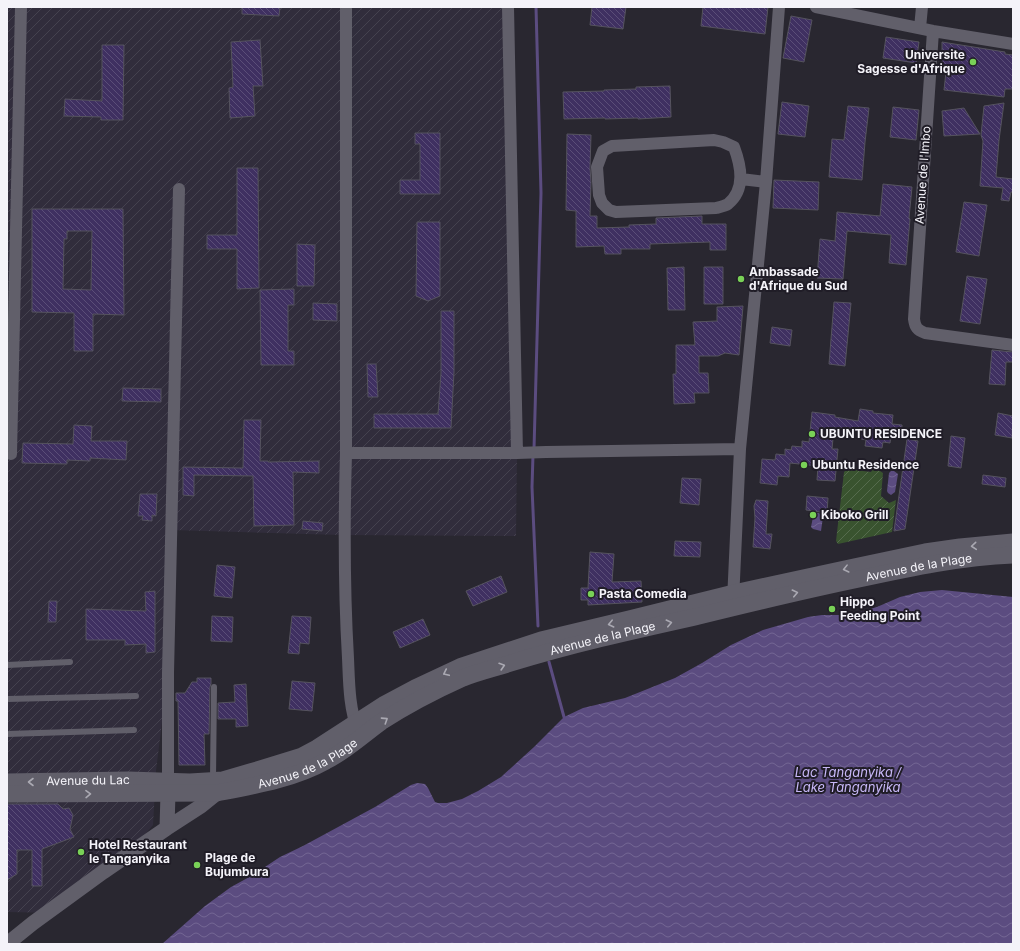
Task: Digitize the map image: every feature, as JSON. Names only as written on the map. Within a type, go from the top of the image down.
[{"type":"main road","name":"Avenue de la Plage","points":[[734,601],[854,567],[925,552],[1013,542]]},
{"type":"main road","name":"Avenue de la Plage","points":[[215,787],[223,780],[302,756],[358,730],[385,704],[462,666],[555,636],[630,619],[900,570],[962,560],[1013,555]]},
{"type":"main road","name":"Avenue de la Plage","points":[[168,787],[190,782],[215,787],[270,782],[303,771],[326,761],[353,744],[358,730]]},
{"type":"main road","name":"Avenue du Lac","points":[[7,782],[168,787]]},
{"type":"main road","name":"Avenue du Lac","points":[[7,794],[168,787]]},
{"type":"street","points":[[11,454],[21,7]]},
{"type":"street","points":[[346,7],[345,616],[350,691],[358,730]]},
{"type":"street","points":[[508,7],[521,453]]},
{"type":"street","points":[[734,601],[740,449],[766,182],[779,7]]},
{"type":"street","points":[[816,7],[933,31],[1013,44]]},
{"type":"street","points":[[920,28],[922,7]]},
{"type":"street","name":"Avenue de l'Imbo","points":[[933,31],[914,319],[915,325],[918,330],[925,333],[1013,345]]},
{"type":"street","points":[[714,140],[734,147],[739,160],[741,179],[737,194],[728,205],[716,208],[616,212],[609,210],[602,203],[599,195],[597,166],[603,151],[612,146],[714,140]]},
{"type":"street","points":[[741,179],[766,182]]},
{"type":"street","points":[[167,828],[168,673],[179,189]]},
{"type":"street","points":[[346,453],[521,453],[740,449]]},
{"type":"street","name":"Avenue de la Plage","points":[[7,944],[91,881],[201,806],[215,787]]},
{"type":"lane","points":[[7,665],[70,662]]},
{"type":"lane","points":[[214,687],[215,787]]},
{"type":"lane","points":[[7,699],[136,696]]},
{"type":"lane","points":[[7,734],[134,730]]},
{"type":"shaded area","points":[[7,7],[508,7],[517,453],[516,536],[342,535],[172,530],[168,673],[156,771],[153,825],[113,873],[59,913],[7,912]]},
{"type":"green space","points":[[874,467],[883,473],[881,496],[889,503],[896,500],[892,532],[838,544],[836,541],[844,472],[847,469],[871,472]]},
{"type":"water","points":[[891,471],[898,474],[895,492],[891,495],[887,491],[889,473]]},
{"type":"water","points":[[814,512],[821,514],[823,517],[821,531],[811,527]]},
{"type":"water","name":"Lac Tanganyika / Lake Tanganyika","points":[[942,590],[1013,597],[1013,944],[162,944],[205,906],[231,887],[253,875],[280,857],[375,807],[411,785],[417,783],[425,784],[435,802],[438,803],[447,803],[462,799],[501,777],[564,717],[583,708],[625,698],[675,678],[731,645],[763,630],[808,617],[857,613],[877,607],[900,597],[920,592]]},
{"type":"building","points":[[242,7],[280,7],[279,16],[242,14]]},
{"type":"building","points":[[592,7],[626,7],[623,29],[590,25]]},
{"type":"building","points":[[703,7],[768,7],[765,34],[701,26]]},
{"type":"building","points":[[791,16],[812,20],[804,62],[783,58]]},
{"type":"building","points":[[886,37],[919,42],[916,63],[883,58]]},
{"type":"building","points":[[260,40],[263,86],[253,86],[255,116],[230,118],[229,88],[233,87],[231,42]]},
{"type":"building","points":[[942,42],[1005,52],[1005,54],[1013,55],[1013,89],[1005,89],[1004,97],[944,90],[946,72],[942,72]]},
{"type":"building","points":[[102,45],[124,45],[123,120],[101,120],[101,117],[64,116],[65,99],[102,101]]},
{"type":"building","points":[[670,86],[671,117],[638,119],[564,119],[563,92],[604,91],[636,89],[636,87]]},
{"type":"building","points":[[782,102],[809,106],[805,137],[778,134]]},
{"type":"building","points":[[1004,103],[996,177],[1013,179],[1013,192],[1011,192],[1009,201],[1001,200],[1003,188],[980,186],[983,141],[981,135],[984,106]]},
{"type":"building","points":[[848,106],[869,108],[862,180],[829,177],[832,139],[844,140]]},
{"type":"building","points":[[893,107],[919,110],[916,140],[890,137]]},
{"type":"building","points":[[964,108],[980,134],[944,136],[942,111]]},
{"type":"building","points":[[415,133],[440,133],[440,194],[400,194],[400,180],[420,180],[420,144],[415,144]]},
{"type":"building","points":[[567,134],[591,135],[590,216],[597,216],[597,228],[656,224],[656,218],[702,216],[702,224],[726,224],[726,250],[710,250],[710,242],[650,244],[650,249],[621,249],[621,254],[605,254],[604,246],[576,247],[576,211],[566,210]]},
{"type":"building","points":[[237,168],[258,168],[259,288],[237,289],[237,249],[207,249],[207,235],[237,235]]},
{"type":"building","points":[[774,180],[819,182],[818,210],[773,208]]},
{"type":"building","points":[[883,184],[912,187],[906,265],[889,263],[891,235],[847,231],[843,279],[817,278],[820,239],[835,241],[837,212],[880,216]]},
{"type":"building","points":[[964,202],[987,205],[979,256],[956,252]]},
{"type":"building","points":[[32,209],[123,209],[124,315],[93,314],[93,351],[74,351],[74,313],[32,312]],"holes":[[[67,231],[92,231],[91,290],[63,289],[64,239],[67,239]]]},
{"type":"building","points":[[417,222],[440,222],[440,296],[428,301],[416,296]]},
{"type":"building","points":[[297,244],[315,245],[314,286],[297,286]]},
{"type":"building","points":[[684,267],[685,310],[668,310],[667,268]]},
{"type":"building","points":[[704,267],[723,267],[723,304],[704,304]]},
{"type":"building","points":[[967,276],[987,279],[980,324],[960,321]]},
{"type":"building","points":[[294,289],[294,305],[288,305],[288,351],[294,351],[294,365],[261,365],[260,290]]},
{"type":"building","points":[[834,302],[851,303],[845,366],[829,364]]},
{"type":"building","points":[[313,303],[337,304],[337,321],[313,320]]},
{"type":"building","points":[[743,306],[739,355],[725,353],[718,356],[699,356],[699,373],[708,373],[709,393],[694,393],[695,403],[674,404],[673,374],[676,374],[676,345],[695,345],[693,322],[717,321],[717,307]]},
{"type":"building","points":[[441,311],[454,311],[454,372],[451,428],[374,428],[374,414],[438,414],[441,373]]},
{"type":"building","points":[[772,327],[792,330],[790,346],[770,343]]},
{"type":"building","points":[[992,350],[1013,352],[1013,362],[1006,362],[1005,385],[989,384]]},
{"type":"building","points":[[367,364],[376,364],[378,397],[368,397]]},
{"type":"building","points":[[123,388],[161,389],[161,402],[122,401]]},
{"type":"building","points":[[860,409],[873,411],[873,413],[893,415],[892,424],[902,425],[901,437],[891,435],[890,443],[883,442],[882,448],[865,446],[866,440],[857,438],[858,431],[834,428],[832,449],[838,449],[835,481],[817,480],[818,466],[790,463],[789,477],[778,476],[777,485],[760,483],[762,459],[775,460],[776,454],[785,455],[785,449],[791,450],[792,446],[802,447],[802,441],[809,442],[812,412],[835,415],[835,417],[858,421]]},
{"type":"building","points":[[998,413],[1013,416],[1012,438],[995,435]]},
{"type":"building","points":[[244,420],[261,420],[260,461],[319,461],[319,473],[293,472],[294,525],[254,526],[253,476],[194,475],[194,496],[183,495],[183,467],[243,468]]},
{"type":"building","points":[[74,425],[92,426],[91,441],[127,441],[126,460],[90,458],[90,461],[67,460],[67,464],[22,463],[23,443],[73,444]]},
{"type":"building","points":[[951,436],[965,438],[961,468],[948,466]]},
{"type":"building","points":[[907,439],[918,441],[905,529],[894,531]]},
{"type":"building","points":[[983,475],[1006,478],[1005,487],[982,484]]},
{"type":"building","points":[[682,478],[701,479],[699,505],[680,503]]},
{"type":"building","points":[[140,494],[157,494],[156,516],[152,515],[152,521],[142,520],[143,516],[138,516]]},
{"type":"building","points":[[807,496],[828,498],[827,513],[806,510]]},
{"type":"building","points":[[756,500],[768,501],[766,534],[772,534],[770,549],[753,547],[755,518],[754,506]]},
{"type":"building","points":[[303,521],[323,523],[322,531],[302,529]]},
{"type":"building","points":[[675,541],[701,542],[700,557],[674,556]]},
{"type":"building","points":[[590,552],[614,554],[612,582],[641,581],[642,602],[588,605],[588,600],[581,600],[581,588],[588,588]]},
{"type":"building","points":[[217,565],[235,567],[232,598],[214,596]]},
{"type":"building","points":[[501,576],[507,592],[473,606],[466,591]]},
{"type":"building","points":[[155,591],[155,652],[146,653],[146,644],[125,645],[125,640],[86,640],[86,609],[146,611],[145,592]]},
{"type":"building","points":[[49,601],[57,601],[56,622],[48,622]]},
{"type":"building","points":[[212,616],[233,617],[232,642],[211,641]]},
{"type":"building","points":[[292,616],[311,617],[309,644],[300,643],[299,654],[288,653]]},
{"type":"building","points":[[423,619],[430,635],[400,648],[393,632]]},
{"type":"building","points":[[197,678],[211,678],[209,734],[204,734],[205,765],[179,765],[178,701],[176,701],[176,693],[185,693],[192,682],[197,682]]},
{"type":"building","points":[[292,681],[315,683],[312,711],[289,709]]},
{"type":"building","points":[[246,684],[248,726],[236,727],[236,719],[218,719],[218,703],[235,702],[234,685]]},
{"type":"building","points":[[7,804],[58,804],[63,809],[69,808],[73,815],[70,829],[74,837],[42,849],[42,886],[32,886],[32,850],[17,850],[17,874],[7,880]]},
{"type":"waterway","points":[[534,449],[541,193],[536,7]]},
{"type":"waterway","points":[[533,455],[532,487],[538,626]]},
{"type":"waterway","points":[[549,662],[564,717]]},
{"type":"place","name":"Universite Sagesse d'Afrique","points":[[973,62]]},
{"type":"place","name":"Ambassade d'Afrique du Sud","points":[[741,279]]},
{"type":"place","name":"UBUNTU RESIDENCE","points":[[812,434]]},
{"type":"place","name":"Ubuntu Residence","points":[[804,465]]},
{"type":"place","name":"Kiboko Grill","points":[[813,515]]},
{"type":"place","name":"Pasta Comedia","points":[[591,594]]},
{"type":"place","name":"Hippo Feeding Point","points":[[832,609]]},
{"type":"place","name":"Hotel Restaurant le Tanganyika","points":[[81,852]]},
{"type":"place","name":"Plage de Bujumbura","points":[[197,865]]}]
